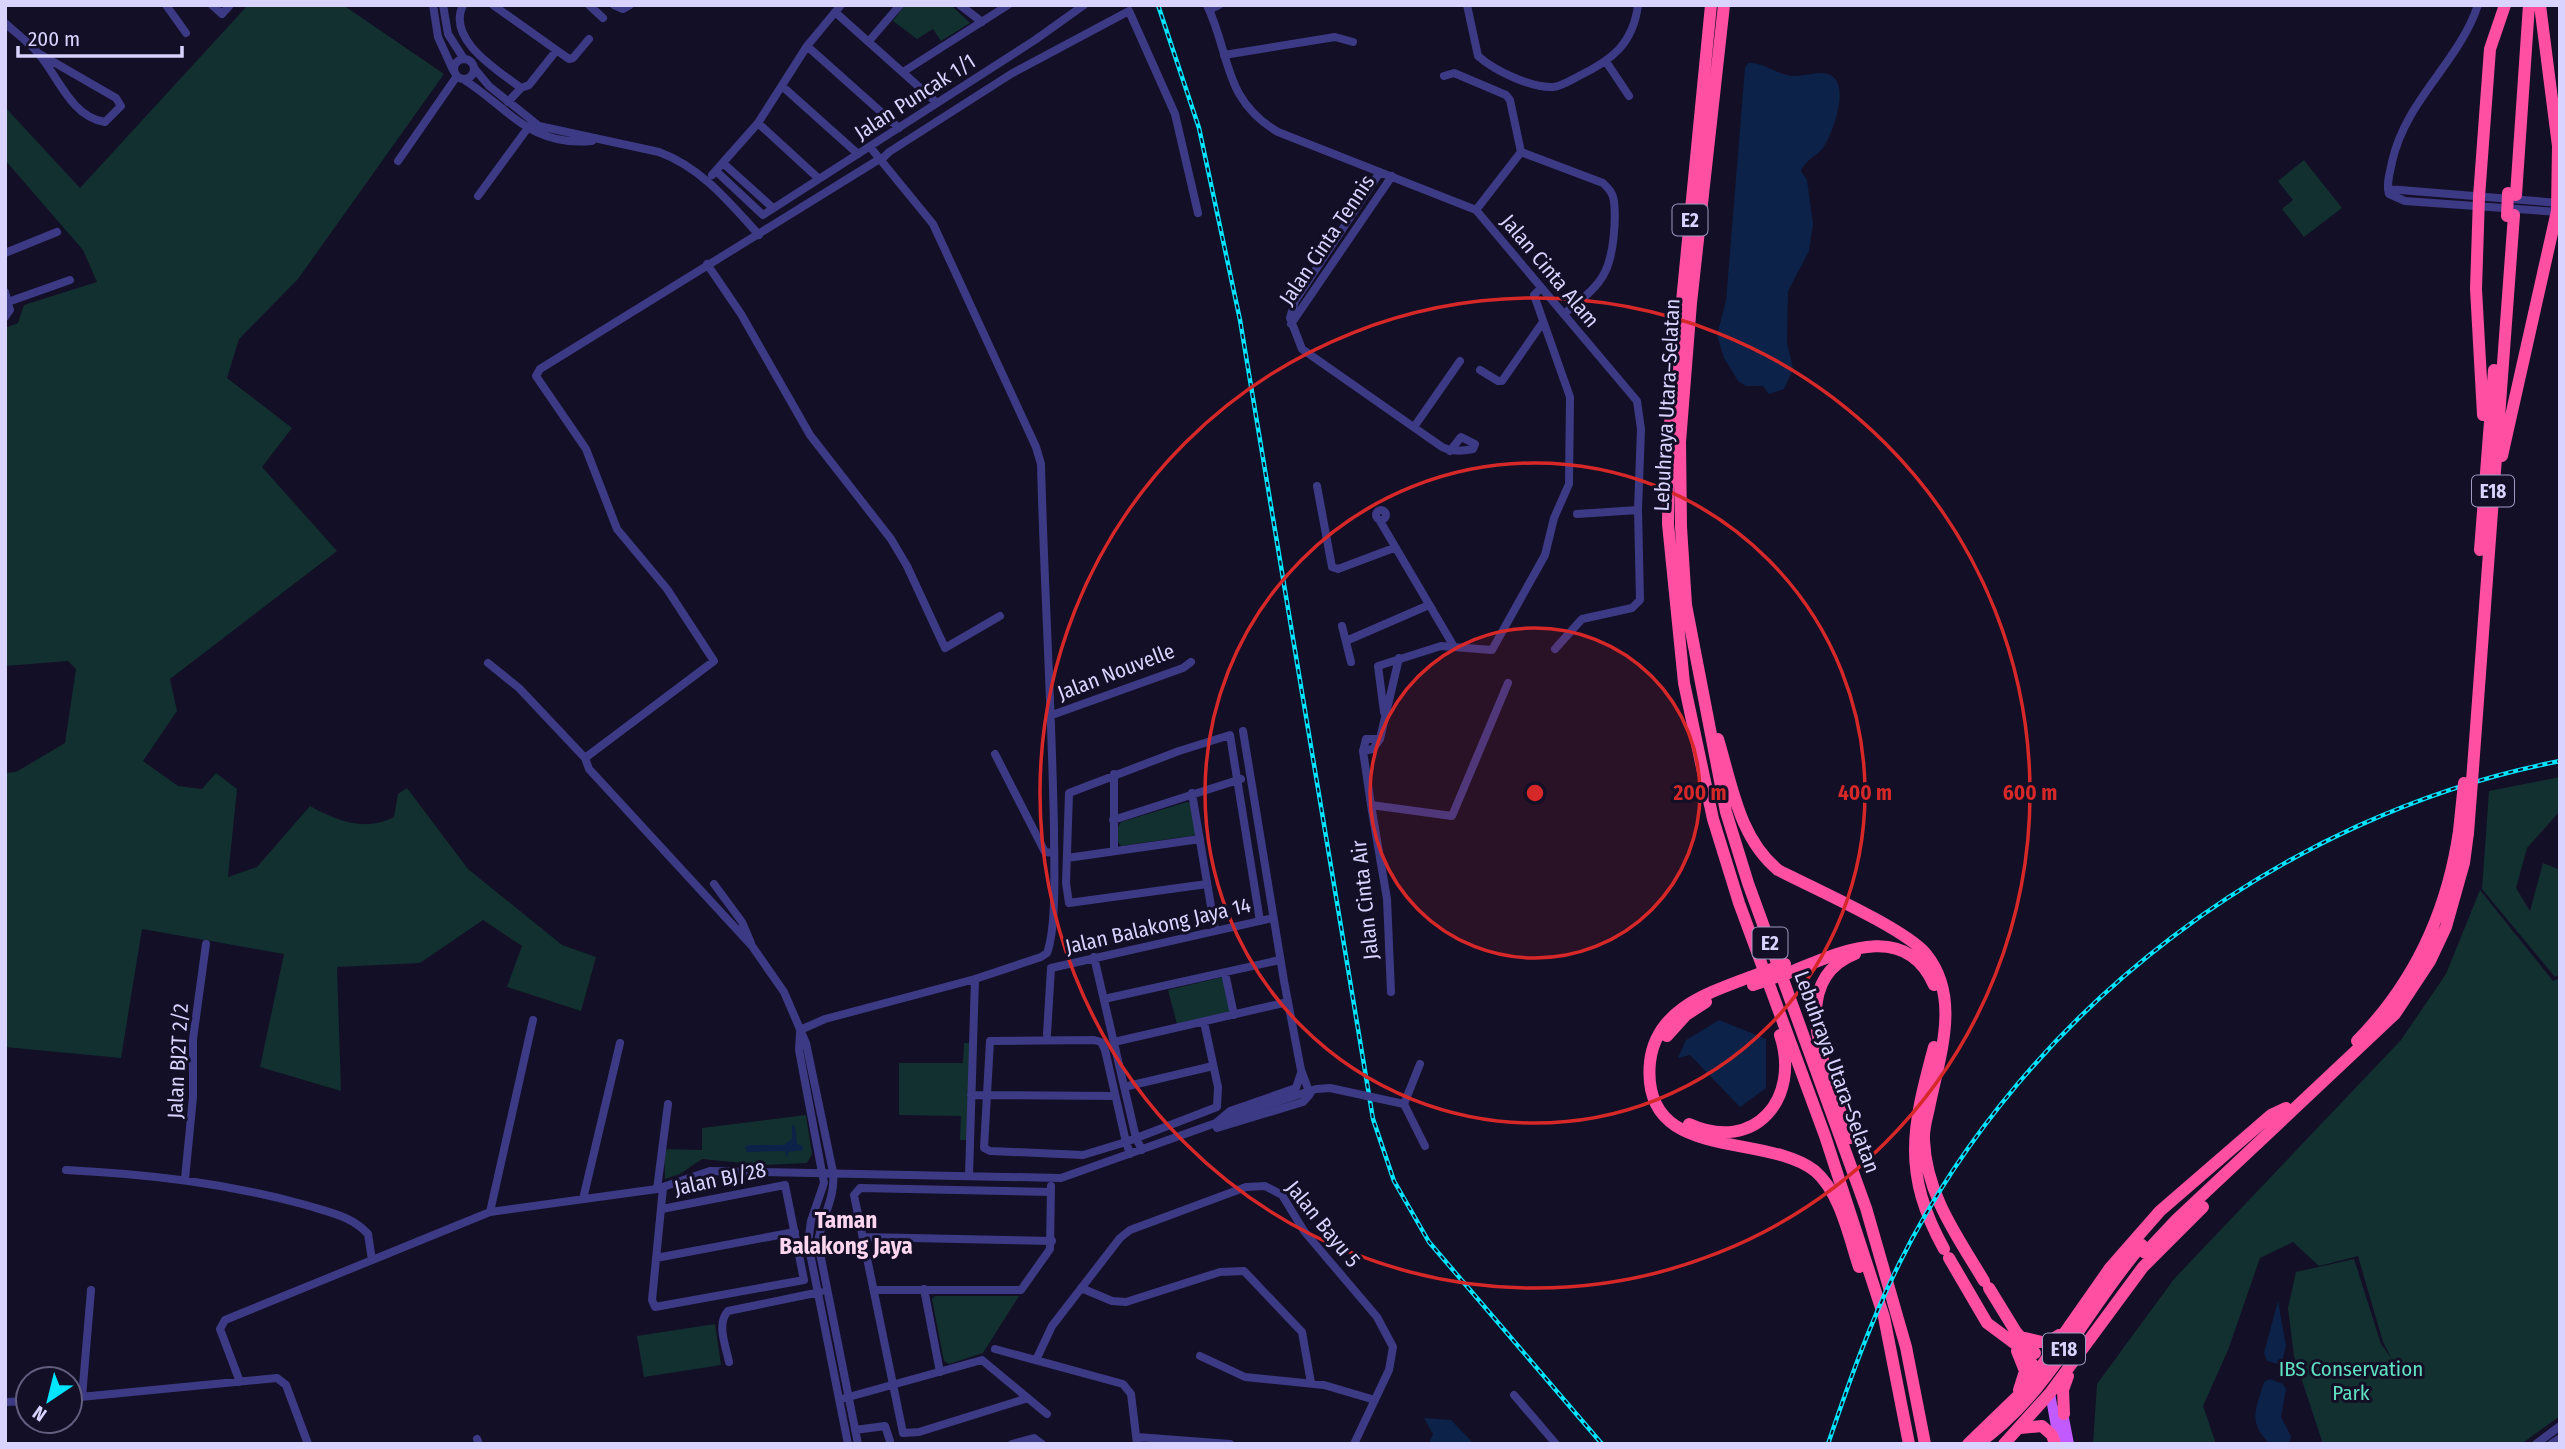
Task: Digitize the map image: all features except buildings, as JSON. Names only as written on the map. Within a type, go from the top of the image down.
[{"type":"highway","name":"Lebuhraya Utara–Selatan","points":[[1711,5],[1669,434],[1668,524],[1684,683],[1713,819],[1739,903],[1825,1136],[1884,1317],[1909,1444]]},
{"type":"highway","name":"Lebuhraya Utara–Selatan","points":[[1724,5],[1691,303],[1680,442],[1685,596],[1697,672],[1726,812],[1748,883],[1866,1208],[1906,1347],[1925,1444]]},
{"type":"highway","points":[[2482,502],[2484,438],[2476,289],[2479,202],[2489,59],[2505,5]]},
{"type":"highway","name":"E18","points":[[2512,194],[2523,5]]},
{"type":"highway","name":"E18","points":[[2469,768],[2482,502],[2529,5]]},
{"type":"highway","points":[[2493,487],[2556,235],[2559,207],[2558,146],[2540,5]]},
{"type":"highway","name":"E18","points":[[1989,1444],[2035,1400],[2143,1249],[2379,1031],[2414,987],[2446,927],[2459,882],[2493,487],[2510,215]]},
{"type":"highway","points":[[1697,672],[1745,830],[1762,857],[1778,870],[1900,934],[1917,945],[1932,963],[1943,988],[1946,1008],[1944,1038],[1924,1137],[1927,1174],[1941,1208],[2016,1339],[2041,1367],[2052,1390]]},
{"type":"highway","name":"E18","points":[[1977,1444],[2000,1426],[2029,1395],[2143,1249],[2373,1025],[2405,984],[2436,925],[2463,832]]},
{"type":"highway","points":[[1739,903],[1739,917],[1782,1042],[1786,1076],[1777,1102],[1755,1124],[1724,1133],[1700,1129],[1679,1117],[1661,1092],[1657,1071],[1661,1047],[1675,1025],[1686,1015],[1710,1000],[1751,981]]},
{"type":"highway","points":[[1787,969],[1851,941],[1881,937],[1906,945],[1932,963]]},
{"type":"highway","points":[[1866,1208],[1867,1192],[1816,1031],[1815,1004],[1822,983],[1835,966],[1850,956],[1882,946]]},
{"type":"highway","points":[[1884,1317],[1872,1303],[1831,1191],[1818,1174],[1797,1160],[1714,1142],[1685,1132],[1663,1113],[1651,1085],[1651,1058],[1665,1025],[1686,1004],[1854,948],[1882,946],[1902,951],[1921,964],[1937,992],[1938,1028],[1923,1089],[1914,1149],[1915,1174],[1926,1216],[1947,1254],[1987,1323],[2016,1339],[2041,1343],[2052,1341],[2082,1307]]},
{"type":"highway","points":[[1968,1444],[2014,1403],[2110,1268],[2160,1211],[2271,1115],[2286,1108]]},
{"type":"highway","points":[[2004,1444],[2052,1390],[2143,1267],[2247,1164],[2251,1152]]},
{"type":"highway","points":[[2014,1403],[2025,1371],[2016,1339]]},
{"type":"highway","points":[[2054,1348],[2051,1361],[2055,1366],[2070,1366]]},
{"type":"highway","points":[[2064,1414],[2063,1390],[2070,1366]]},
{"type":"highway","points":[[2019,1429],[2042,1426],[2057,1444]]},
{"type":"main road","points":[[2052,1390],[2064,1414],[2069,1444]]},
{"type":"main road","points":[[2052,1390],[2057,1444]]},
{"type":"street","points":[[166,5],[186,33]]},
{"type":"street","points":[[212,5],[222,14],[230,5]]},
{"type":"street","points":[[433,5],[438,37],[458,75],[528,129],[543,137],[578,142],[595,140]]},
{"type":"street","points":[[443,5],[447,34],[464,59],[529,123],[528,129],[478,196]]},
{"type":"street","points":[[463,5],[463,29],[475,50],[519,91]]},
{"type":"street","points":[[493,5],[569,59],[573,58],[589,39]]},
{"type":"street","points":[[589,5],[603,18]]},
{"type":"street","points":[[614,5],[626,7]]},
{"type":"street","points":[[869,41],[900,5]]},
{"type":"street","points":[[960,5],[982,22]]},
{"type":"street","points":[[903,72],[1009,5]]},
{"type":"street","name":"Jalan Puncak 1/1","points":[[716,171],[763,215],[1084,5]]},
{"type":"street","points":[[1208,7],[1219,5]]},
{"type":"street","points":[[1467,5],[1478,56],[1511,75],[1552,87],[1606,62],[1617,54],[1632,33],[1638,5]]},
{"type":"street","points":[[2478,5],[2459,45],[2408,116],[2394,152],[2388,189],[2479,202],[2559,207]]},
{"type":"street","name":"Jalan Cinta Alam","points":[[1208,7],[1231,82],[1242,103],[1259,121],[1278,132],[1476,210],[1637,401],[1641,429],[1637,510],[1640,600],[1637,605],[1582,619],[1555,649]]},
{"type":"street","points":[[708,180],[758,123],[807,46],[838,8],[869,41],[937,103]]},
{"type":"street","points":[[584,758],[715,661],[667,589],[617,529],[586,449],[536,376],[540,369],[880,160],[1011,74],[1129,11],[1175,114],[1198,213]]},
{"type":"street","points":[[5,23],[38,53],[116,98],[121,106],[118,111],[105,122],[87,116],[66,94],[38,53]]},
{"type":"street","points":[[1224,55],[1335,37],[1353,42]]},
{"type":"street","points":[[807,46],[899,128]]},
{"type":"street","points":[[508,102],[529,85],[556,51]]},
{"type":"street","points":[[458,75],[455,64],[464,59]]},
{"type":"street","points":[[1606,62],[1629,96]]},
{"type":"street","points":[[458,75],[470,77],[474,68]]},
{"type":"street","points":[[1444,76],[1454,73],[1506,94],[1521,152]]},
{"type":"street","points":[[398,161],[458,75]]},
{"type":"street","points":[[782,86],[858,154]]},
{"type":"street","points":[[508,102],[547,130],[659,152],[676,158],[708,180],[759,235]]},
{"type":"street","points":[[758,123],[818,178]]},
{"type":"street","points":[[800,1030],[825,1019],[975,979],[1046,953],[1051,933],[1054,853],[1052,715],[1045,626],[1041,464],[1036,447],[933,224],[870,147]]},
{"type":"street","points":[[1476,210],[1521,152]]},
{"type":"street","points":[[1521,152],[1603,183],[1611,191],[1614,201],[1609,258],[1605,271],[1589,292],[1564,314]]},
{"type":"street","points":[[723,163],[773,208]]},
{"type":"street","name":"Jalan Cinta Tennis","points":[[1380,172],[1299,304],[1291,324],[1302,349],[1450,451]]},
{"type":"street","name":"Jalan Cinta Tennis","points":[[1299,304],[1392,176]]},
{"type":"street","points":[[5,254],[57,232]]},
{"type":"street","points":[[707,264],[741,314],[810,435],[891,539],[907,566],[946,648],[1000,616]]},
{"type":"street","points":[[7,302],[70,280]]},
{"type":"street","points":[[1384,712],[1377,667],[1427,648],[1453,645],[1486,650],[1496,646],[1545,555],[1554,518],[1569,484],[1570,397],[1534,295],[1541,288]]},
{"type":"street","points":[[5,292],[10,314],[5,317]]},
{"type":"street","points":[[1480,370],[1497,382],[1503,381],[1543,323]]},
{"type":"street","points":[[1414,427],[1460,362]]},
{"type":"street","points":[[1317,486],[1332,566],[1338,569],[1394,548]]},
{"type":"street","points":[[1577,514],[1637,510]]},
{"type":"street","points":[[1380,521],[1453,645]]},
{"type":"street","points":[[1346,641],[1429,605]]},
{"type":"street","points":[[1342,626],[1351,662]]},
{"type":"street","points":[[1384,712],[1399,658]]},
{"type":"street","name":"Jalan Nouvelle","points":[[1052,715],[1183,668],[1191,662]]},
{"type":"street","points":[[488,663],[519,688],[584,758],[589,769],[752,946],[785,992],[807,1048],[833,1172],[833,1192],[821,1222],[818,1242],[858,1444]]},
{"type":"street","points":[[1371,805],[1452,816],[1508,683]]},
{"type":"street","name":"Jalan Cinta Air","points":[[1384,712],[1380,739],[1373,749],[1363,751],[1387,899],[1391,992]]},
{"type":"street","points":[[1198,1130],[1235,1123],[1308,1099],[1308,1087],[1301,1070],[1280,960],[1243,731]]},
{"type":"street","points":[[1207,884],[1069,903],[1068,798],[1073,790],[1224,735],[1232,740],[1261,921]]},
{"type":"street","points":[[995,754],[1045,852],[1054,853]]},
{"type":"street","points":[[1114,774],[1114,851]]},
{"type":"street","points":[[1114,820],[1238,779],[1251,779]]},
{"type":"street","points":[[1192,793],[1215,930]]},
{"type":"street","points":[[1067,858],[1200,839]]},
{"type":"street","points":[[714,884],[741,922],[752,946]]},
{"type":"street","name":"Jalan Balakong Jaya 14","points":[[1047,1034],[1051,968],[1273,918]]},
{"type":"street","name":"Jalan BJ2T 2/2","points":[[185,1179],[193,1097],[192,1039],[206,944]]},
{"type":"street","points":[[1094,957],[1136,1138],[1142,1150]]},
{"type":"street","points":[[1104,999],[1280,960]]},
{"type":"street","points":[[1225,972],[1234,1015]]},
{"type":"street","points":[[969,1176],[975,979]]},
{"type":"street","points":[[1114,1042],[1288,1002]]},
{"type":"street","points":[[490,1212],[533,1020]]},
{"type":"street","points":[[1130,1154],[1126,1142],[1101,1042],[990,1041],[986,1095],[987,1150],[1074,1155],[1126,1142],[1217,1107],[1219,1094],[1204,1022]]},
{"type":"street","points":[[800,1030],[799,1050],[823,1172],[823,1195],[811,1221],[808,1243],[848,1444]]},
{"type":"street","points":[[583,1199],[620,1043]]},
{"type":"street","points":[[1420,1064],[1404,1104],[1425,1146]]},
{"type":"street","points":[[1124,1087],[1213,1066]]},
{"type":"street","points":[[1215,1124],[1230,1111],[1296,1088],[1301,1070]]},
{"type":"street","points":[[240,1382],[220,1329],[221,1323],[490,1212],[660,1189],[710,1171],[1061,1178],[1316,1089],[1330,1088],[1404,1104]]},
{"type":"street","points":[[971,1095],[1115,1096]]},
{"type":"street","points":[[656,1258],[794,1232],[804,1280],[658,1308],[652,1300],[656,1258],[662,1209],[660,1189],[668,1104]]},
{"type":"street","points":[[66,1170],[185,1179],[259,1193],[352,1220],[368,1234],[372,1260]]},
{"type":"street","points":[[874,1290],[1021,1290],[1050,1250],[1051,1178]]},
{"type":"street","name":"Jalan BJ/28","points":[[662,1209],[785,1185],[794,1232]]},
{"type":"street","name":"Jalan Bayu 5","points":[[1035,1360],[1043,1340],[1080,1288],[1129,1230],[1246,1187],[1265,1185],[1274,1188],[1387,1333],[1393,1347],[1392,1360],[1354,1444]]},
{"type":"street","points":[[1028,1398],[906,1435],[900,1427],[854,1195],[860,1188],[966,1188],[1051,1192]]},
{"type":"street","points":[[863,1237],[1052,1241]]},
{"type":"street","points":[[1080,1288],[1112,1301],[1126,1303],[1220,1272],[1244,1271],[1302,1332],[1311,1383]]},
{"type":"street","points":[[924,1289],[940,1372]]},
{"type":"street","points":[[84,1370],[90,1290]]},
{"type":"street","points":[[729,1362],[722,1326],[723,1317],[728,1311],[827,1291]]},
{"type":"street","points":[[995,1349],[1128,1388],[1137,1441],[1230,1444]]},
{"type":"street","points":[[1200,1356],[1245,1377],[1311,1383],[1375,1400]]},
{"type":"street","points":[[839,1400],[982,1360],[1047,1413]]},
{"type":"street","points":[[84,1397],[269,1378],[282,1381],[308,1444]]},
{"type":"street","points":[[846,1382],[864,1393]]},
{"type":"street","points":[[852,1411],[864,1393]]},
{"type":"street","points":[[1514,1395],[1556,1444]]},
{"type":"street","points":[[855,1430],[885,1426],[890,1441]]},
{"type":"street","points":[[2536,1444],[2560,1426]]},
{"type":"street","points":[[1013,1444],[1034,1437],[1042,1444]]},
{"type":"street","points":[[2551,1444],[2560,1438]]},
{"type":"green space","points":[[248,5],[343,5],[444,74],[298,279],[239,339],[227,378],[292,428],[262,467],[337,551],[170,679],[177,711],[143,761],[178,786],[202,789],[216,773],[237,789],[228,877],[257,867],[310,806],[351,823],[372,824],[394,817],[398,794],[407,788],[468,869],[562,945],[596,957],[581,1011],[507,987],[522,946],[483,920],[420,963],[337,967],[341,1091],[260,1067],[284,954],[142,929],[121,1058],[5,1047],[5,773],[16,772],[65,743],[76,669],[68,661],[5,666],[5,328],[18,323],[24,305],[97,282],[83,250],[5,160],[5,107],[80,188]]},
{"type":"green space","points":[[905,5],[951,5],[970,23],[941,41],[933,29],[917,39],[893,21]]},
{"type":"green space","points":[[2304,160],[2342,208],[2304,237],[2282,209],[2293,200],[2278,181]]},
{"type":"green space","points":[[2560,777],[2560,811],[2527,848],[2516,888],[2530,911],[2543,863],[2560,870],[2560,974],[2555,977],[2482,889],[2489,791]]},
{"type":"green space","points":[[1190,803],[1197,835],[1121,846],[1117,840],[1116,834],[1121,822]]},
{"type":"green space","name":"IBS Conservation Park","points":[[2480,890],[2553,981],[2560,978],[2560,1416],[2521,1444],[2323,1444],[2294,1356],[2288,1308],[2296,1272],[2354,1259],[2381,1344],[2392,1359],[2383,1342],[2358,1256],[2319,1266],[2293,1242],[2260,1258],[2228,1350],[2203,1406],[2216,1444],[2093,1444],[2097,1384],[2174,1279],[2401,1040],[2446,974]]},
{"type":"green space","points":[[1223,977],[1231,1012],[1177,1024],[1168,990]]},
{"type":"green space","points":[[964,1043],[971,1043],[968,1140],[960,1140],[961,1116],[899,1115],[899,1063],[963,1063]]},
{"type":"green space","points":[[806,1115],[812,1154],[807,1163],[763,1165],[702,1159],[680,1174],[665,1179],[664,1149],[702,1150],[702,1128]]},
{"type":"green space","points":[[935,1296],[1019,1296],[983,1353],[949,1364],[944,1361],[932,1299]]},
{"type":"green space","points":[[715,1324],[721,1365],[644,1377],[637,1336]]},
{"type":"water","points":[[1748,63],[1789,75],[1828,74],[1835,79],[1840,97],[1827,141],[1801,171],[1807,180],[1813,224],[1809,251],[1788,291],[1787,343],[1793,369],[1784,389],[1769,394],[1763,386],[1746,386],[1738,381],[1724,358],[1717,335],[1726,301],[1745,68]]},
{"type":"water","points":[[1719,1020],[1766,1039],[1766,1088],[1740,1107],[1690,1055],[1678,1058],[1686,1040]]},
{"type":"water","points":[[795,1125],[797,1144],[803,1146],[803,1150],[788,1152],[787,1159],[785,1151],[747,1152],[745,1147],[749,1145],[784,1145],[792,1139],[792,1126]]},
{"type":"water","points":[[2278,1301],[2286,1346],[2281,1365],[2267,1361],[2264,1353]]},
{"type":"water","points":[[2270,1379],[2283,1384],[2286,1389],[2281,1417],[2291,1436],[2290,1441],[2282,1444],[2268,1442],[2256,1420],[2264,1382]]},
{"type":"water","points":[[1424,1418],[1451,1420],[1474,1444],[1429,1444],[1433,1434]]},
{"type":"railway","points":[[1158,5],[1199,128],[1240,320],[1373,1119],[1394,1181],[1429,1242],[1602,1444]]},
{"type":"railway","points":[[1828,1444],[1889,1284],[1953,1170],[2017,1084],[2091,1006],[2173,936],[2262,876],[2357,826],[2457,788],[2560,761]]},
{"type":"district","name":"Taman Balakong Jaya","points":[[846,1233]]}]
